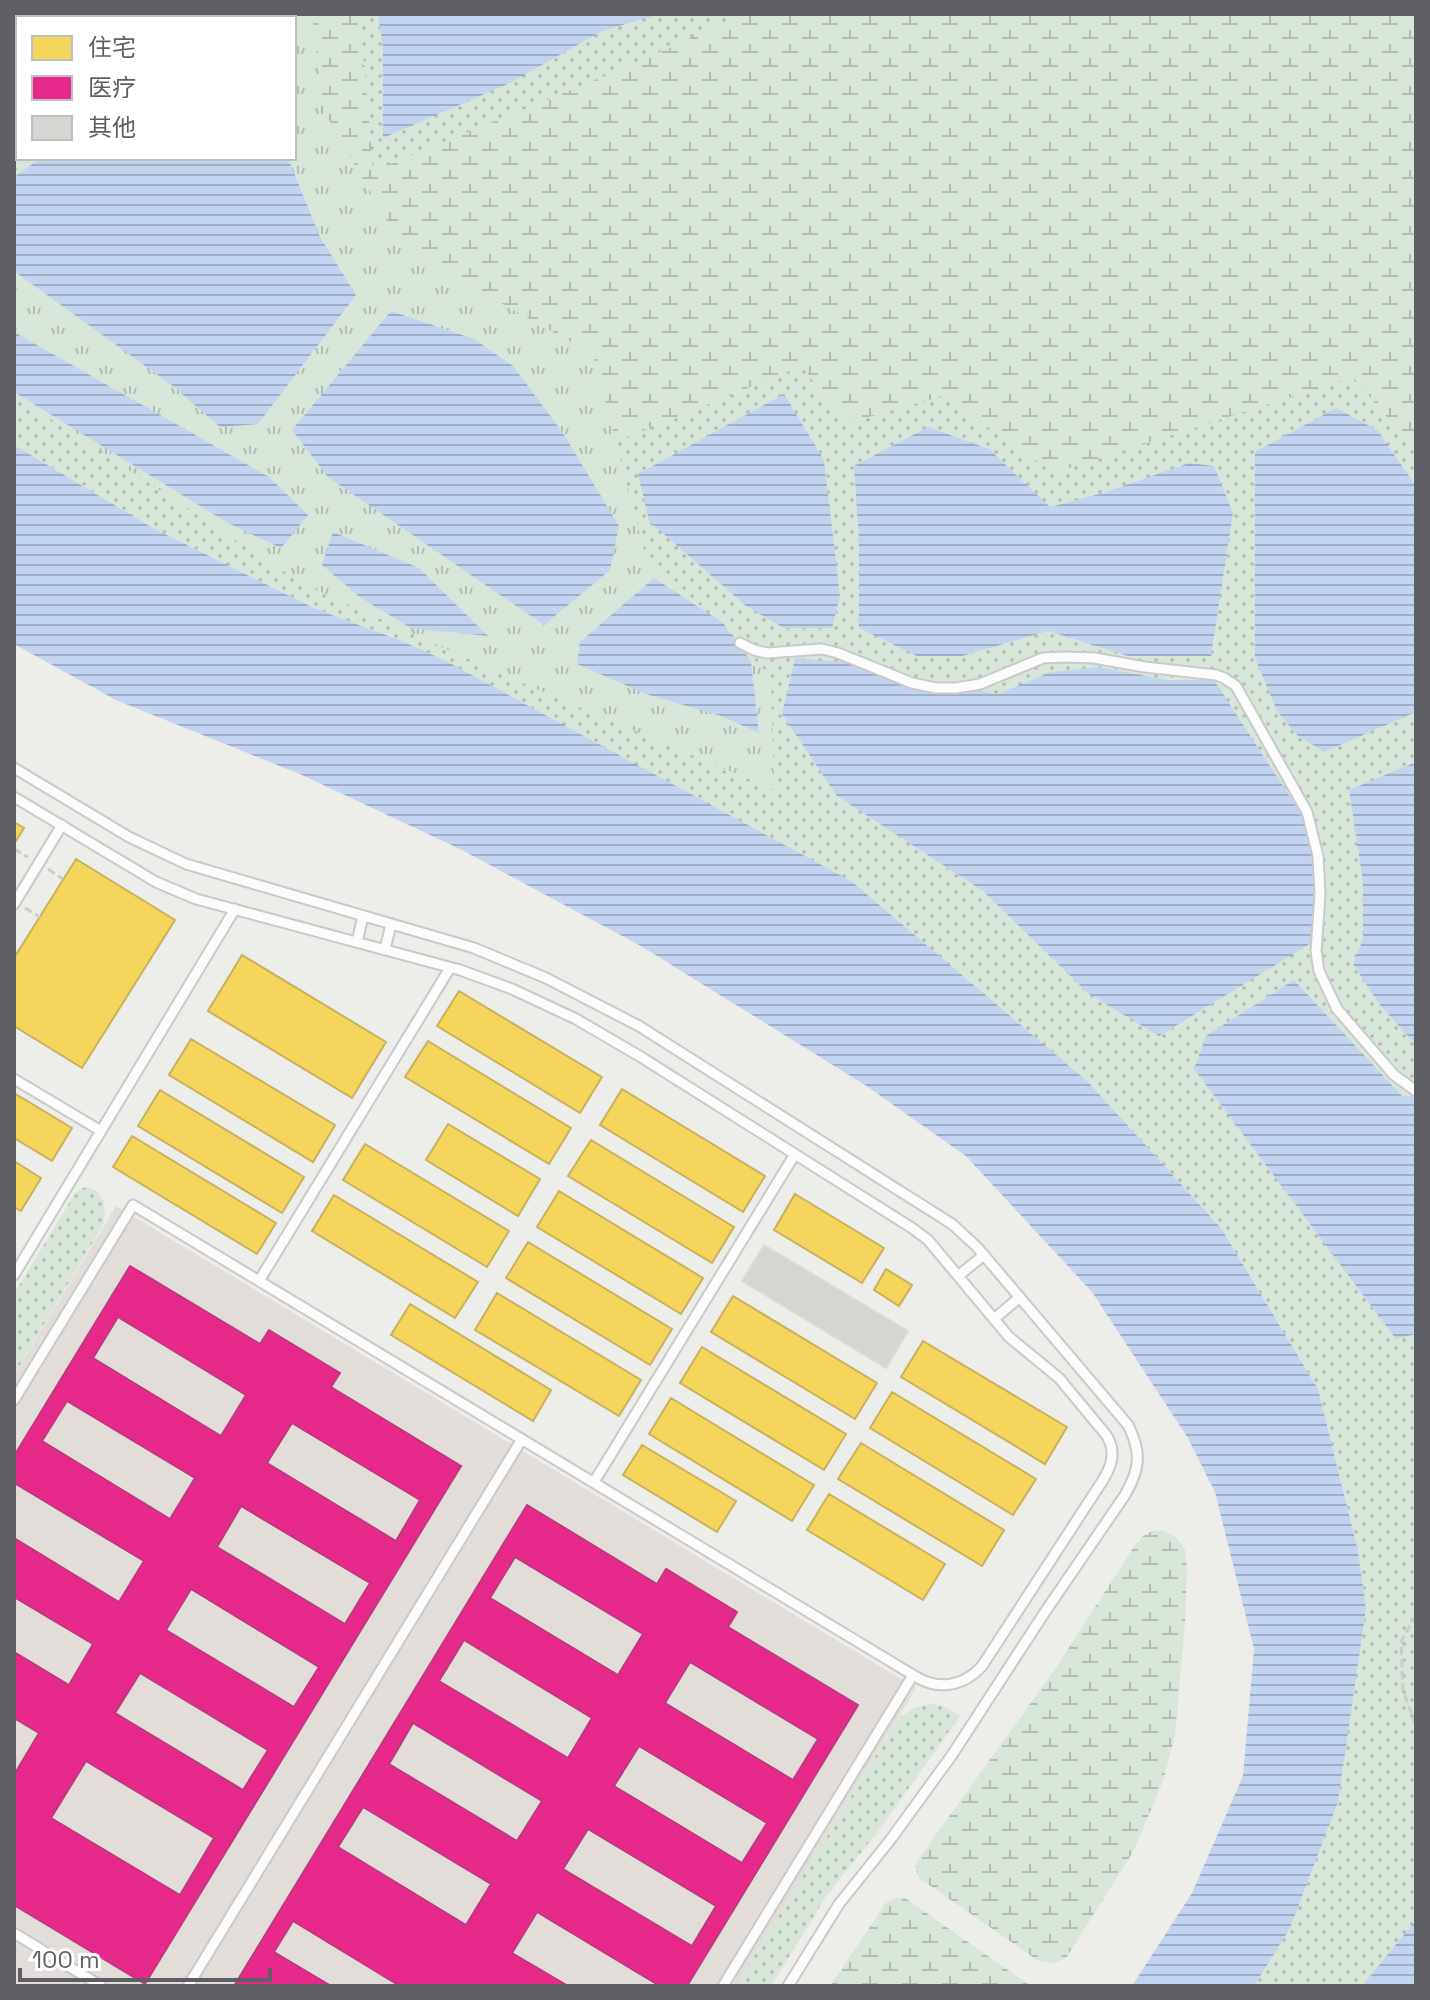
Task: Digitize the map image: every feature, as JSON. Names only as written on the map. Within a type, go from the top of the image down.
[{"type":"lane","points":[[740,643],[767,653],[822,649],[912,683],[936,688],[980,684],[1043,658],[1064,657],[1094,658],[1224,678],[1236,686],[1307,812],[1318,856],[1320,894],[1316,951],[1319,971],[1337,1009],[1394,1075],[1416,1091]]},
{"type":"lane","points":[[14,768],[168,857],[211,873],[474,948],[546,978],[639,1026],[952,1224],[984,1255],[1128,1425],[1137,1447],[1138,1463],[1125,1495],[952,1755],[839,1904],[788,1986]]},
{"type":"lane","points":[[14,797],[156,882],[196,899],[450,968],[512,989],[576,1019],[641,1057],[920,1234],[1009,1337],[1049,1369],[1107,1436],[1112,1461],[1103,1480],[982,1666],[959,1683],[940,1685],[921,1680],[133,1205],[14,1400]]},
{"type":"lane","points":[[14,904],[62,825]]},
{"type":"lane","points":[[14,1275],[235,909]]},
{"type":"lane","points":[[357,942],[363,916]]},
{"type":"lane","points":[[385,950],[391,924]]},
{"type":"lane","points":[[259,1281],[450,968]]},
{"type":"lane","points":[[14,1079],[101,1131]]},
{"type":"lane","points":[[594,1482],[795,1154]]},
{"type":"lane","points":[[958,1276],[984,1255]]},
{"type":"lane","points":[[994,1319],[1020,1297]]},
{"type":"lane","points":[[188,1986],[522,1439]]},
{"type":"lane","points":[[723,1986],[913,1675]]},
{"type":"lane","points":[[14,1933],[101,1986]]},
{"type":"path","points":[[1416,1615],[1401,1642],[1403,1690],[1416,1727]]},
{"type":"shaded area","points":[[116,1206],[916,1688],[736,1986],[14,1986],[14,1376]]},
{"type":"green space","points":[[14,14],[1416,14],[1416,1986],[1251,1986],[1366,1608],[1358,1551],[1318,1389],[1221,1228],[1088,1082],[446,661],[316,609],[153,528],[14,445]]},
{"type":"green space","points":[[14,14],[312,14],[324,111],[403,249],[593,354],[644,550],[771,676],[774,790],[499,673],[303,584],[14,395]]},
{"type":"green space","points":[[268,14],[358,14],[373,171],[639,62],[742,14],[1416,14],[1416,451],[1353,377],[1054,473],[943,396],[844,424],[802,366],[600,448],[379,283],[296,24],[296,16]]},
{"type":"green space","points":[[87,1187],[101,1196],[105,1212],[103,1225],[14,1375],[14,1294],[75,1193]]},
{"type":"green space","points":[[1154,1530],[1176,1537],[1185,1549],[1187,1569],[1175,1735],[1163,1781],[1133,1852],[1066,1958],[1054,1963],[1037,1960],[919,1878],[915,1867],[1056,1668],[1135,1545]]},
{"type":"green space","points":[[932,1704],[943,1706],[960,1716],[879,1830],[827,1895],[771,1986],[736,1986],[898,1719],[913,1708]]},
{"type":"green space","points":[[895,1898],[905,1898],[1031,1986],[830,1986],[886,1903]]},
{"type":"water","points":[[14,14],[228,14],[16,16],[14,142]]},
{"type":"water","points":[[378,14],[660,14],[602,31],[510,83],[383,138],[383,47]]},
{"type":"water","points":[[38,160],[289,160],[320,237],[356,295],[258,424],[220,427],[173,386],[14,271],[14,177]]},
{"type":"water","points":[[391,311],[474,339],[513,366],[563,433],[619,526],[610,570],[544,625],[328,477],[292,430]]},
{"type":"water","points":[[14,332],[269,477],[308,515],[281,548],[228,523],[14,392]]},
{"type":"water","points":[[784,394],[824,460],[840,595],[832,628],[784,628],[746,606],[649,521],[638,474]]},
{"type":"water","points":[[1336,408],[1377,430],[1416,486],[1416,712],[1324,752],[1297,735],[1277,711],[1255,658],[1255,452]]},
{"type":"water","points":[[928,427],[989,449],[1050,507],[1103,493],[1189,463],[1214,466],[1233,513],[1211,656],[1128,656],[1048,631],[962,656],[917,656],[859,628],[859,540],[854,466]]},
{"type":"water","points":[[14,445],[153,528],[316,609],[446,661],[851,881],[1088,1082],[1221,1228],[1318,1389],[1358,1551],[1366,1608],[1338,1802],[1290,1928],[1254,1986],[1132,1986],[1192,1893],[1243,1776],[1254,1649],[1215,1492],[1188,1438],[1092,1292],[966,1156],[865,1085],[641,946],[460,849],[302,775],[116,700],[14,644]]},
{"type":"water","points":[[333,532],[419,568],[488,636],[411,628],[361,598],[322,565]]},
{"type":"water","points":[[654,578],[723,623],[751,661],[759,733],[721,716],[646,694],[577,664],[580,642]]},
{"type":"water","points":[[795,658],[865,664],[929,683],[998,694],[1051,672],[1098,667],[1167,680],[1214,680],[1313,832],[1313,942],[1159,1036],[1089,994],[983,891],[837,796],[782,714]]},
{"type":"water","points":[[1416,762],[1416,1045],[1380,1005],[1353,964],[1363,939],[1363,881],[1349,790]]},
{"type":"water","points":[[1294,980],[1402,1096],[1416,1097],[1416,1334],[1396,1339],[1194,1069],[1206,1036]]},
{"type":"water","points":[[1416,1920],[1416,1986],[1362,1986]]},
{"type":"building: 住宅","points":[[14,822],[24,828],[14,844]]},
{"type":"building: 住宅","points":[[76,859],[175,920],[82,1068],[14,1026],[14,958]]},
{"type":"building: 住宅","points":[[242,955],[386,1042],[352,1098],[208,1011]]},
{"type":"building: 住宅","points":[[459,991],[602,1077],[580,1113],[437,1026]]},
{"type":"building: 住宅","points":[[191,1039],[335,1125],[313,1162],[169,1075]]},
{"type":"building: 住宅","points":[[428,1041],[571,1128],[549,1164],[405,1077]]},
{"type":"building: 住宅","points":[[622,1089],[765,1176],[743,1212],[600,1125]]},
{"type":"building: 住宅","points":[[160,1090],[304,1177],[282,1213],[138,1126]]},
{"type":"building: 住宅","points":[[14,1093],[72,1128],[52,1161],[14,1138]]},
{"type":"building: 住宅","points":[[448,1124],[540,1179],[518,1216],[426,1160]]},
{"type":"building: 住宅","points":[[132,1136],[276,1223],[257,1254],[113,1167]]},
{"type":"building: 住宅","points":[[591,1140],[734,1227],[712,1263],[568,1176]]},
{"type":"building: 住宅","points":[[365,1144],[509,1231],[487,1267],[343,1180]]},
{"type":"building: 住宅","points":[[14,1161],[41,1178],[21,1211],[14,1207]]},
{"type":"building: 住宅","points":[[559,1191],[703,1278],[681,1314],[537,1227]]},
{"type":"building: 住宅","points":[[795,1194],[884,1248],[862,1283],[774,1230]]},
{"type":"building: 住宅","points":[[334,1195],[478,1282],[455,1318],[312,1231]]},
{"type":"building: 住宅","points":[[528,1242],[672,1329],[650,1365],[506,1278]]},
{"type":"building: 住宅","points":[[886,1269],[912,1285],[899,1306],[874,1290]]},
{"type":"building: 住宅","points":[[497,1293],[641,1380],[619,1416],[475,1330]]},
{"type":"building: 住宅","points":[[733,1296],[877,1383],[855,1419],[711,1332]]},
{"type":"building: 住宅","points":[[410,1304],[551,1390],[533,1421],[391,1335]]},
{"type":"building: 住宅","points":[[923,1341],[1067,1427],[1045,1464],[901,1377]]},
{"type":"building: 住宅","points":[[702,1347],[846,1434],[824,1470],[680,1383]]},
{"type":"building: 住宅","points":[[892,1392],[1036,1479],[1013,1515],[870,1428]]},
{"type":"building: 住宅","points":[[671,1398],[814,1485],[792,1521],[649,1434]]},
{"type":"building: 住宅","points":[[861,1443],[1004,1530],[982,1566],[838,1479]]},
{"type":"building: 住宅","points":[[642,1445],[736,1501],[717,1532],[623,1475]]},
{"type":"building: 住宅","points":[[829,1494],[945,1564],[923,1600],[807,1530]]},
{"type":"building: 医疗","points":[[130,1266],[260,1344],[269,1330],[340,1373],[331,1387],[461,1466],[145,1984],[14,1905],[14,1775],[39,1733],[14,1718],[14,1652],[69,1685],[93,1644],[14,1597],[14,1538],[119,1602],[144,1561],[16,1484],[14,1487],[14,1456]],"holes":[[[118,1317],[246,1395],[221,1436],[93,1358]],[[67,1401],[195,1478],[170,1519],[42,1441]],[[292,1423],[420,1500],[396,1541],[267,1463]],[[241,1506],[370,1583],[345,1624],[217,1547]],[[191,1589],[319,1667],[294,1707],[166,1630]],[[140,1673],[268,1750],[243,1790],[115,1713]],[[86,1761],[214,1838],[180,1895],[51,1818]]]},
{"type":"building: 医疗","points":[[527,1505],[657,1584],[666,1569],[737,1612],[728,1627],[858,1705],[687,1986],[660,1986],[537,1912],[512,1953],[568,1986],[400,1986],[293,1921],[274,1952],[331,1986],[234,1986]],"holes":[[[515,1557],[643,1634],[618,1675],[490,1598]],[[464,1640],[592,1718],[568,1758],[439,1681]],[[690,1662],[818,1739],[793,1780],[665,1703]],[[413,1723],[542,1801],[517,1841],[389,1764]],[[639,1746],[767,1823],[742,1863],[614,1786]],[[363,1807],[491,1884],[466,1925],[338,1847]],[[588,1829],[716,1906],[692,1946],[563,1869]]]},
{"type":"building: 其他","points":[[764,1245],[908,1331],[886,1368],[742,1281]]}]
